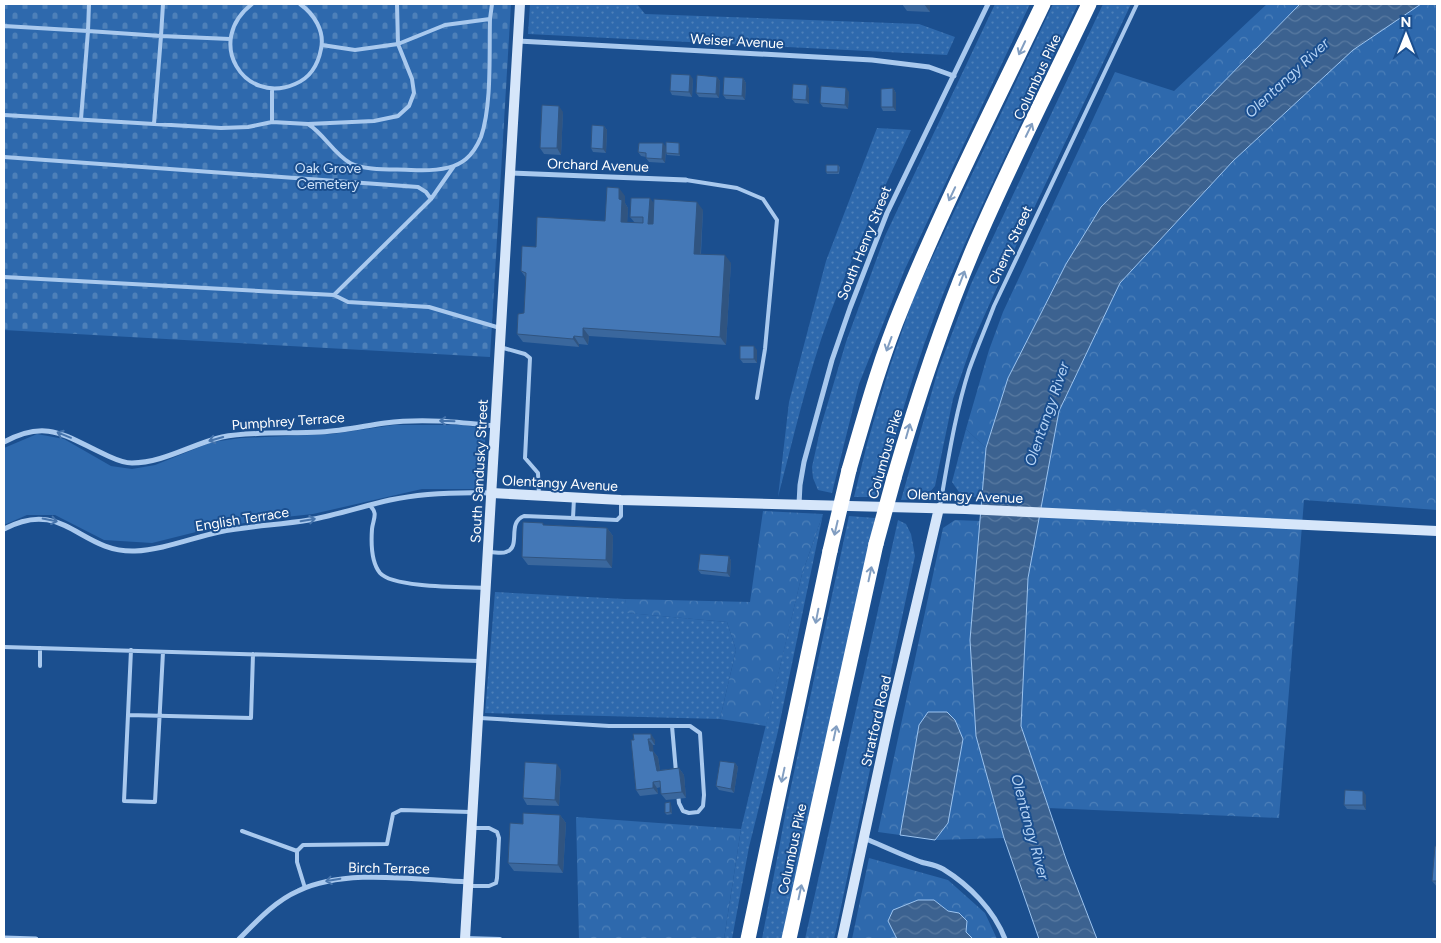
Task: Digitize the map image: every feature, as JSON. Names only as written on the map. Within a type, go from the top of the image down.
[{"type":"highway","name":"Columbus Pike","points":[[748,939],[830,551],[849,470],[866,411],[904,301],[942,216],[1043,4]]},
{"type":"highway","name":"Columbus Pike","points":[[789,939],[876,544],[932,355],[975,246],[1089,4]]},
{"type":"street","name":"South Sandusky Street","points":[[465,938],[520,4]]},
{"type":"street","name":"South Henry Street","points":[[800,504],[800,485],[804,462],[832,360],[850,308],[887,213],[988,4]]},
{"type":"street","name":"Weiser Avenue","points":[[517,42],[872,60],[929,67],[954,76]]},
{"type":"street","name":"Orchard Avenue","points":[[510,173],[686,180]]},
{"type":"street","name":"Pumphrey Terrace","points":[[4,442],[14,436],[31,432],[53,431],[128,464],[156,460],[207,442],[241,434],[324,432],[386,423],[416,421],[458,422],[496,426]]},
{"type":"street","name":"Olentangy Avenue","points":[[492,492],[622,500],[939,508],[1437,531]]},
{"type":"street","name":"English Terrace","points":[[4,530],[25,520],[53,520],[68,526],[103,546],[123,551],[136,551],[250,526],[308,520],[421,495],[492,492]]},
{"type":"street","name":"Stratford Road","points":[[842,939],[939,508]]},
{"type":"street","points":[[864,838],[941,868],[960,880],[991,913],[1005,939]]},
{"type":"street","name":"Birch Terrace","points":[[239,939],[257,921],[287,897],[305,888],[335,879],[357,878],[468,884]]},
{"type":"street","points":[[4,938],[36,939]]},
{"type":"lane","points":[[81,119],[89,4]]},
{"type":"lane","points":[[154,124],[162,4]]},
{"type":"lane","points":[[252,4],[242,12],[234,24],[230,39],[231,53],[236,67],[246,78],[258,85],[272,89],[286,88],[300,82],[311,72],[319,60],[322,45],[321,32],[316,19],[300,4]]},
{"type":"lane","points":[[4,115],[221,128],[248,127],[272,122],[308,124],[374,121],[398,116],[409,106],[414,93],[412,79],[398,44],[397,4]]},
{"type":"lane","points":[[308,124],[316,129],[350,163],[363,167],[437,170],[454,166],[465,159],[480,139],[487,109],[492,4]]},
{"type":"lane","name":"Cherry Street","points":[[939,508],[957,416],[969,371],[981,338],[994,306],[1137,4]]},
{"type":"lane","points":[[322,45],[355,50],[398,44],[444,25],[490,19]]},
{"type":"lane","points":[[4,26],[230,39]]},
{"type":"lane","points":[[272,89],[272,122]]},
{"type":"lane","points":[[4,158],[418,187],[426,192],[430,199]]},
{"type":"lane","points":[[334,295],[430,199],[454,166]]},
{"type":"lane","points":[[686,180],[737,188],[764,199],[777,220],[765,356],[757,398]]},
{"type":"lane","points":[[4,277],[334,295],[348,302],[429,307],[501,328]]},
{"type":"lane","points":[[500,347],[525,354],[530,358],[525,458],[538,473],[539,496]]},
{"type":"lane","points":[[573,518],[574,498]]},
{"type":"lane","points":[[488,552],[506,552],[511,549],[514,543],[515,524],[518,518],[524,516],[617,520],[621,516],[622,500]]},
{"type":"lane","points":[[369,505],[374,510],[376,516],[373,526],[372,552],[376,567],[382,575],[403,583],[486,588]]},
{"type":"lane","points":[[4,646],[481,662]]},
{"type":"lane","points":[[40,648],[40,666]]},
{"type":"lane","points":[[131,650],[124,801],[155,802],[163,652]]},
{"type":"lane","points":[[128,715],[251,718],[253,654]]},
{"type":"lane","points":[[478,718],[609,726],[690,726],[700,733],[703,806],[698,812],[689,813],[683,811],[678,803],[678,793]]},
{"type":"lane","points":[[672,726],[676,774]]},
{"type":"lane","points":[[305,888],[297,862],[297,851],[303,845],[388,844],[393,814],[401,810],[472,812]]},
{"type":"lane","points":[[468,884],[489,886],[496,883],[497,878],[499,838],[497,832],[489,828],[472,828]]},
{"type":"lane","points":[[242,831],[297,851]]},
{"type":"lane","points":[[465,938],[500,939]]},
{"type":"green space","name":"Oak Grove Cemetery","points":[[4,4],[511,4],[490,357],[4,330]]},
{"type":"green space","points":[[530,4],[637,4],[645,14],[919,24],[955,37],[947,55],[528,34]]},
{"type":"green space","points":[[995,4],[1030,4],[905,269],[859,384],[832,493],[818,490],[813,478],[812,467],[821,426],[846,342],[885,236]]},
{"type":"green space","points":[[1053,4],[1078,4],[993,183],[944,292],[908,393],[879,497],[854,497],[889,369],[914,296]]},
{"type":"green space","points":[[1103,4],[1131,4],[973,341],[953,399],[935,486],[924,499],[901,500],[938,370],[971,284]]},
{"type":"green space","points":[[1267,4],[1300,4],[1101,207],[1066,264],[1008,378],[986,448],[966,429],[989,350],[1003,312],[1115,72],[1174,91]]},
{"type":"green space","points":[[1421,4],[1437,4],[1437,510],[1304,500],[1279,818],[1048,808],[1021,726],[1028,578],[1059,411],[1120,283],[1233,161],[1353,50]]},
{"type":"green space","points":[[877,128],[911,130],[859,244],[822,336],[778,497],[789,402],[826,261]]},
{"type":"green space","points":[[394,425],[460,425],[486,428],[482,489],[422,489],[313,514],[267,519],[200,531],[152,543],[104,540],[55,515],[27,515],[4,525],[4,448],[37,434],[64,439],[111,466],[132,469],[155,465],[212,442],[241,438],[332,434]]},
{"type":"green space","points":[[966,429],[986,448],[982,498],[961,495],[952,482]]},
{"type":"green space","points":[[763,511],[823,514],[802,574],[766,726],[720,719],[736,650],[727,622],[627,613],[625,599],[750,602]]},
{"type":"green space","points":[[823,514],[778,731],[749,847],[732,939],[724,939],[741,829],[802,574]]},
{"type":"green space","points":[[849,516],[875,518],[782,939],[762,939],[787,805]]},
{"type":"green space","points":[[898,520],[906,524],[911,534],[915,556],[837,926],[834,939],[805,939]]},
{"type":"green space","points":[[955,520],[980,521],[970,640],[976,736],[1004,838],[935,840],[948,823],[919,725],[900,835],[878,832],[943,528]]},
{"type":"green space","points":[[495,592],[625,599],[628,613],[727,622],[736,650],[720,719],[485,713]]},
{"type":"green space","points":[[576,817],[741,829],[724,939],[579,939]]},
{"type":"green space","points":[[869,858],[948,880],[985,913],[997,939],[973,939],[966,932],[959,913],[948,911],[934,900],[918,900],[893,910],[888,921],[897,939],[852,939]]},
{"type":"water","name":"Olentangy River","points":[[1300,4],[1421,4],[1353,50],[1233,161],[1120,283],[1059,411],[1028,578],[1021,726],[1066,859],[1097,939],[1039,939],[1004,838],[976,736],[970,640],[986,448],[1008,378],[1066,264],[1101,207]]},
{"type":"water","points":[[928,712],[947,712],[955,720],[963,739],[948,823],[935,840],[900,835],[919,725]]},
{"type":"water","points":[[918,900],[934,900],[948,911],[959,913],[967,921],[966,932],[973,939],[897,939],[888,921],[893,910]]},
{"type":"building","points":[[671,74],[690,75],[689,92],[670,91]]},
{"type":"building","points":[[697,75],[717,77],[716,94],[696,93]]},
{"type":"building","points":[[724,77],[743,78],[742,96],[723,95]]},
{"type":"building","points":[[793,84],[807,85],[806,100],[792,99]]},
{"type":"building","points":[[821,86],[846,88],[845,105],[820,103]]},
{"type":"building","points":[[893,88],[893,107],[881,107],[881,89]]},
{"type":"building","points":[[542,105],[559,106],[557,148],[540,148]]},
{"type":"building","points":[[592,125],[604,126],[603,149],[591,148]]},
{"type":"building","points":[[666,142],[679,143],[679,154],[666,153]]},
{"type":"building","points":[[639,143],[663,143],[662,159],[646,158],[646,153],[638,152]]},
{"type":"building","points":[[826,165],[838,165],[838,172],[826,172]]},
{"type":"building","points":[[607,187],[619,188],[619,199],[622,200],[621,222],[643,223],[643,217],[630,217],[631,198],[650,198],[648,224],[653,224],[654,199],[697,202],[694,254],[725,255],[720,337],[583,328],[583,337],[574,336],[573,339],[517,334],[518,314],[524,313],[526,273],[521,271],[522,246],[536,247],[537,217],[605,221]]},
{"type":"building","points":[[740,346],[754,346],[754,359],[740,359]]},
{"type":"building","points":[[523,522],[543,523],[543,525],[607,528],[606,560],[522,557]]},
{"type":"building","points":[[700,554],[729,556],[727,573],[698,570]]},
{"type":"building","points":[[633,734],[651,734],[651,739],[648,739],[650,751],[653,751],[657,771],[679,768],[682,792],[661,794],[660,781],[653,782],[653,788],[636,790],[631,740],[634,740]]},
{"type":"building","points":[[720,761],[735,763],[731,789],[716,786]]},
{"type":"building","points":[[525,762],[557,764],[555,800],[523,798]]},
{"type":"building","points":[[1345,790],[1363,791],[1363,805],[1344,805]]},
{"type":"building","points":[[670,802],[670,812],[665,813],[665,803]]},
{"type":"building","points":[[523,813],[560,815],[558,865],[508,863],[510,823],[523,824]]},
{"type":"building","points":[[1435,846],[1437,846],[1437,881],[1432,881]]}]
